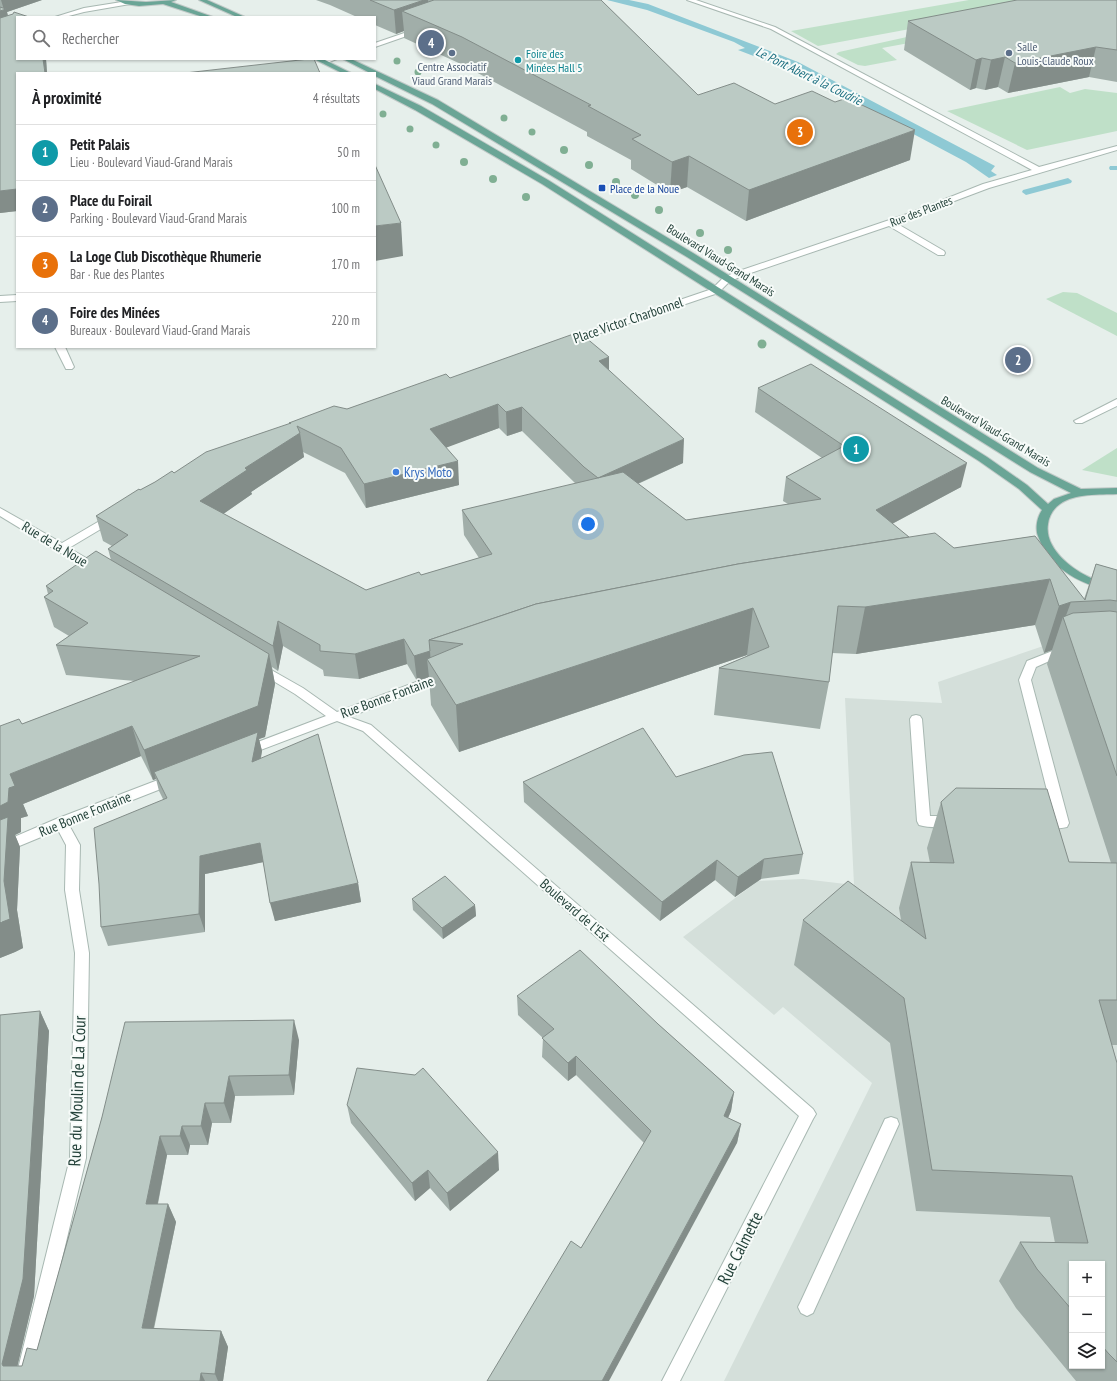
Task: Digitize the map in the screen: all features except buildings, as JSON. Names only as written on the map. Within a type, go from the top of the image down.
[{"type":"main road","points":[[119,0],[128,3],[150,4],[173,0]]},
{"type":"main road","points":[[202,0],[240,16]]},
{"type":"main road","points":[[163,2],[207,16]]},
{"type":"main road","points":[[319,60],[346,72]]},
{"type":"main road","name":"Boulevard Viaud-Grand Marais","points":[[348,60],[373,72]]},
{"type":"main road","name":"Boulevard Viaud-Grand Marais","points":[[376,73],[435,102],[727,279],[1034,470],[1078,492]]},
{"type":"main road","name":"Boulevard Viaud-Grand Marais","points":[[376,87],[418,108],[545,182],[715,291],[983,459],[1023,487],[1046,509]]},
{"type":"main road","points":[[1117,491],[1100,490],[1078,492],[1059,499],[1046,509],[1040,523],[1042,538],[1051,555],[1066,568],[1086,580],[1117,590]]},
{"type":"street","points":[[56,16],[97,0]]},
{"type":"street","points":[[690,0],[773,28],[1038,170]]},
{"type":"street","points":[[62,16],[84,10],[128,3]]},
{"type":"street","points":[[376,45],[425,28]]},
{"type":"street","points":[[324,62],[331,60]]},
{"type":"street","name":"Rue des Plantes","points":[[727,279],[890,223],[986,186],[1117,148]]},
{"type":"street","points":[[890,223],[941,253]]},
{"type":"street","name":"Place Victor Charbonnel","points":[[556,344],[715,291],[727,279]]},
{"type":"street","points":[[0,299],[16,298]]},
{"type":"street","points":[[60,348],[69,367]]},
{"type":"street","points":[[1079,421],[1117,402]]},
{"type":"street","name":"Rue de la Noue","points":[[0,511],[103,573]]},
{"type":"street","points":[[62,548],[123,512]]},
{"type":"street","points":[[1035,557],[1051,555]]},
{"type":"street","points":[[1031,822],[1062,823],[1025,680],[1031,664],[1055,654],[1077,653]]},
{"type":"street","points":[[252,662],[299,691],[335,716]]},
{"type":"street","name":"Rue Bonne Fontaine","points":[[234,755],[335,716],[452,674]]},
{"type":"street","name":"Boulevard de l'Est","points":[[335,716],[367,728],[808,1114]]},
{"type":"street","points":[[916,719],[924,821],[963,821]]},
{"type":"street","name":"Rue Bonne Fontaine","points":[[0,849],[61,823],[184,775]]},
{"type":"street","name":"Rue du Moulin de La Cour","points":[[24,1381],[78,1158],[82,953],[72,890],[73,845],[61,823]]},
{"type":"street","name":"Rue Calmette","points":[[671,1381],[808,1114]]},
{"type":"street","points":[[806,1307],[891,1124]]},
{"type":"shaded area","points":[[1117,609],[1117,1381],[724,1381],[872,1083],[783,1007],[774,1015],[683,937],[758,881],[803,879],[854,885],[845,698],[942,703],[938,682],[1061,640]]},
{"type":"green space","points":[[969,0],[1066,0],[818,46],[791,31]]},
{"type":"green space","points":[[925,33],[936,38],[882,48],[897,60],[865,66],[858,65],[836,54],[839,52]]},
{"type":"green space","points":[[1060,87],[1070,93],[1085,89],[1117,93],[1117,131],[1027,150],[947,111]]},
{"type":"green space","points":[[1063,292],[1077,293],[1117,313],[1117,336],[1046,299]]},
{"type":"green space","points":[[1117,448],[1117,477],[1082,470]]},
{"type":"water","name":"Le Pont Abert à la Coudrie","points":[[607,0],[629,0],[648,4],[798,62],[995,166],[991,171],[997,175],[989,178],[966,162],[825,87],[793,71],[738,50],[745,48],[734,42],[647,10]]},
{"type":"waterway","points":[[1026,192],[1068,181]]},
{"type":"place","name":"Foire des Minées","points":[[431,43]]},
{"type":"place","name":"Centre Associatif Viaud Grand Marais","points":[[452,53]]},
{"type":"place","name":"Salle Louis-Claude Roux","points":[[1009,53]]},
{"type":"place","name":"Foire des Minées Hall 5","points":[[518,60]]},
{"type":"place","name":"La Loge Club Discothèque Rhumerie","points":[[800,132]]},
{"type":"place","name":"Place de la Noue","points":[[602,188]]},
{"type":"place","name":"Place du Foirail","points":[[1018,360]]},
{"type":"place","name":"Petit Palais","points":[[856,449]]},
{"type":"place","name":"Krys Moto","points":[[396,472]]}]
